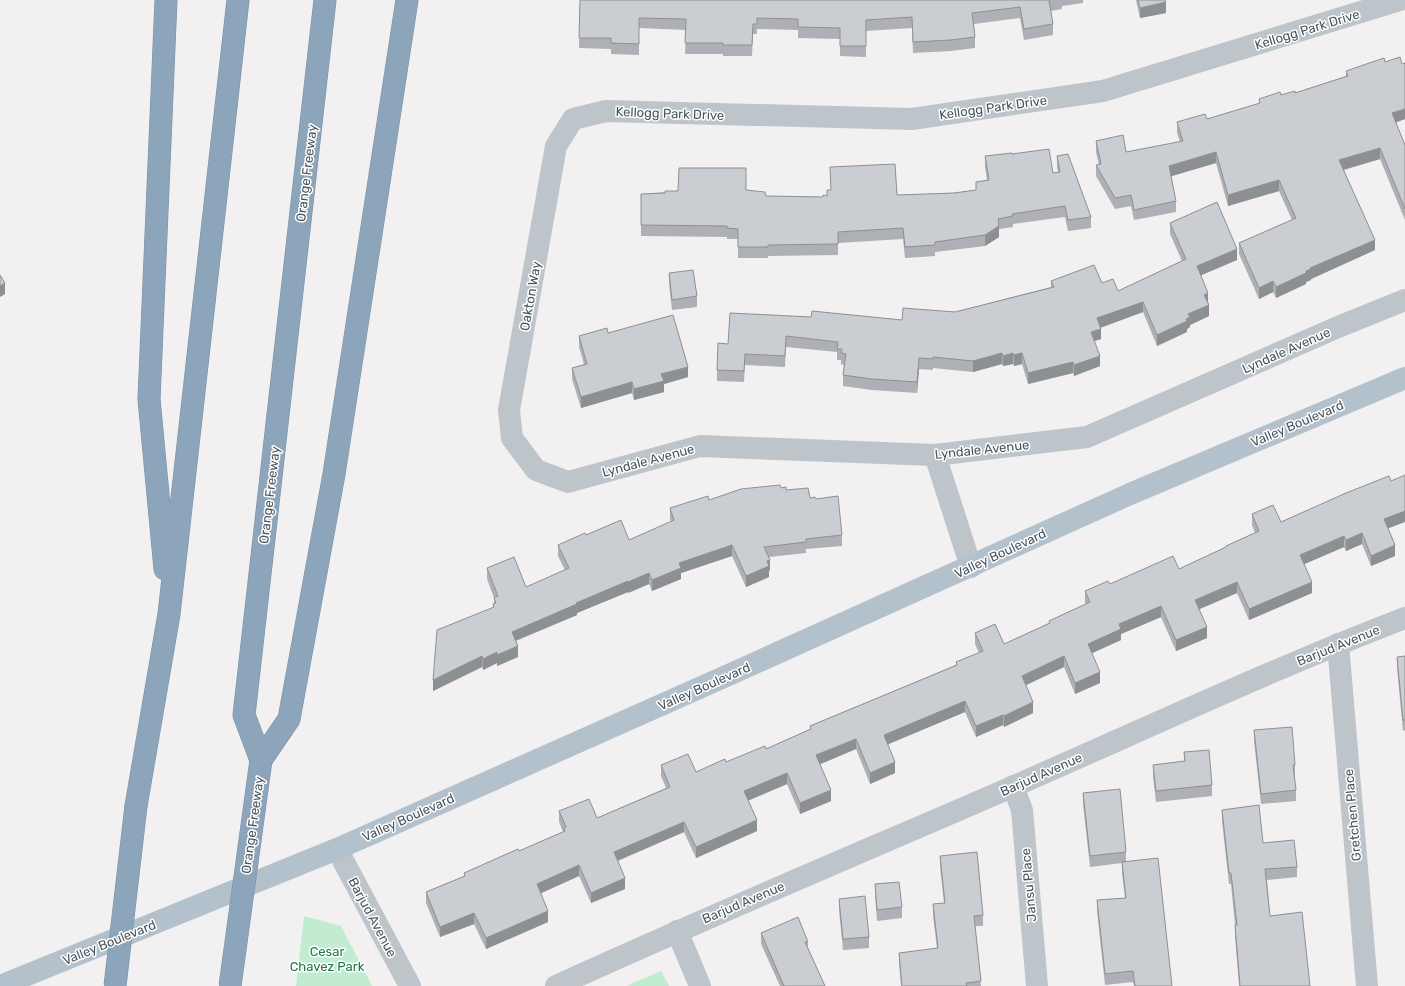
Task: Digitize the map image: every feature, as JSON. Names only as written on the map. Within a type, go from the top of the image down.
[{"type":"highway","points":[[166,0],[149,399],[169,614]]},
{"type":"highway","points":[[116,986],[136,806],[169,614],[238,0]]},
{"type":"highway","name":"Orange Freeway","points":[[230,986],[261,760],[244,715],[325,0]]},
{"type":"highway","points":[[261,760],[289,719],[334,474],[406,7]]},
{"type":"main road","name":"Valley Boulevard","points":[[0,986],[337,849],[971,567],[1130,494],[1405,378]]},
{"type":"street","name":"Kellogg Park Drive","points":[[573,119],[606,111],[912,119],[1103,91],[1400,0]]},
{"type":"street","name":"Oakton Way","points":[[536,470],[512,438],[509,410],[556,146],[573,119]]},
{"type":"street","name":"Lyndale Avenue","points":[[536,470],[568,482],[700,446],[935,455],[1087,438],[1338,327],[1405,300]]},
{"type":"street","points":[[935,455],[971,567]]},
{"type":"street","name":"Barjud Avenue","points":[[556,986],[677,931],[1338,644],[1405,618]]},
{"type":"street","name":"Gretchen Place","points":[[1338,644],[1367,986]]},
{"type":"street","name":"Jansu Place","points":[[1013,786],[1022,810],[1037,986]]},
{"type":"street","name":"Barjud Avenue","points":[[337,849],[410,986]]},
{"type":"street","points":[[677,931],[700,986]]},
{"type":"green space","name":"Cesar Chavez Park","points":[[304,916],[341,926],[372,986],[296,986]]},
{"type":"green space","points":[[661,971],[669,986],[626,986]]},
{"type":"building","points":[[580,0],[1049,0],[1053,24],[1024,29],[1020,7],[972,13],[975,37],[913,42],[912,17],[866,20],[866,46],[840,46],[840,28],[798,27],[798,19],[757,18],[757,24],[753,24],[752,45],[723,45],[723,43],[685,43],[686,19],[639,18],[639,44],[611,43],[611,38],[579,38]]},
{"type":"building","points":[[1138,0],[1165,0],[1166,2],[1140,8]]},
{"type":"building","points":[[1400,57],[1402,64],[1405,63],[1405,109],[1392,113],[1405,145],[1405,209],[1380,148],[1339,160],[1375,240],[1310,268],[1311,269],[1306,271],[1306,273],[1276,287],[1273,281],[1259,288],[1239,243],[1296,218],[1279,180],[1228,195],[1216,152],[1169,166],[1176,201],[1134,210],[1131,195],[1115,198],[1096,165],[1101,164],[1096,141],[1123,135],[1126,152],[1183,141],[1177,122],[1205,114],[1207,119],[1260,103],[1259,99],[1280,92],[1281,95],[1295,91],[1295,93],[1348,76],[1346,71],[1384,58],[1385,62]]},
{"type":"building","points":[[1049,149],[1053,173],[1060,172],[1057,156],[1068,154],[1091,217],[1068,220],[1065,206],[1012,214],[1013,216],[998,219],[999,226],[985,235],[935,242],[935,245],[905,247],[903,228],[838,232],[838,244],[738,247],[738,229],[727,228],[727,226],[641,225],[641,194],[678,191],[679,168],[746,168],[746,190],[765,192],[766,196],[823,197],[823,195],[827,196],[827,190],[831,190],[830,167],[895,164],[897,195],[954,193],[976,190],[976,182],[989,180],[985,156]]},
{"type":"building","points":[[1217,202],[1237,249],[1197,266],[1208,293],[1204,295],[1209,305],[1188,314],[1190,317],[1186,319],[1187,321],[1157,335],[1143,302],[1097,318],[1101,329],[1091,332],[1100,356],[1074,365],[1073,362],[1028,373],[1022,353],[1014,355],[1013,353],[1003,356],[1002,353],[973,361],[933,357],[933,359],[919,358],[917,382],[872,379],[843,375],[846,354],[841,353],[842,349],[837,349],[838,342],[786,336],[785,356],[745,354],[744,371],[717,370],[718,343],[728,344],[730,313],[811,317],[812,311],[902,320],[903,308],[955,312],[1054,287],[1051,281],[1094,265],[1102,283],[1113,279],[1118,291],[1186,259],[1170,223]]},
{"type":"building","points":[[693,270],[697,296],[672,300],[669,273]]},
{"type":"building","points":[[0,275],[5,283],[0,286]]},
{"type":"building","points":[[673,315],[688,367],[661,374],[664,381],[634,389],[632,382],[581,397],[572,368],[587,364],[579,336],[607,328],[608,333]]},
{"type":"building","points":[[1405,475],[1405,511],[1384,519],[1395,545],[1371,556],[1362,533],[1346,540],[1344,536],[1300,555],[1312,582],[1249,609],[1237,582],[1195,600],[1207,627],[1176,640],[1161,606],[1119,624],[1121,629],[1088,644],[1100,672],[1075,683],[1064,656],[1022,676],[1033,702],[1004,716],[1003,715],[976,726],[965,701],[884,735],[895,762],[870,773],[856,739],[816,755],[831,790],[800,803],[787,773],[744,791],[757,820],[696,847],[684,822],[614,852],[625,878],[591,893],[579,865],[537,884],[548,911],[486,938],[474,913],[440,927],[426,892],[465,876],[464,873],[518,849],[519,851],[565,831],[564,828],[566,827],[559,811],[589,799],[597,818],[670,787],[661,765],[688,754],[696,772],[725,759],[726,762],[765,746],[766,749],[811,729],[810,726],[957,665],[956,662],[983,651],[975,633],[995,624],[1004,644],[1050,623],[1049,621],[1090,602],[1085,591],[1108,581],[1110,584],[1173,556],[1179,569],[1226,547],[1259,531],[1252,514],[1273,505],[1281,522],[1346,493],[1389,476],[1391,481]]},
{"type":"building","points":[[780,485],[781,488],[786,487],[786,490],[808,488],[810,498],[815,497],[816,499],[838,496],[842,535],[806,539],[806,542],[764,547],[770,560],[767,561],[769,566],[746,576],[732,545],[679,563],[681,568],[652,580],[649,573],[576,603],[577,604],[512,632],[518,646],[497,655],[497,652],[483,659],[482,656],[433,680],[437,630],[494,607],[493,604],[496,603],[494,598],[498,596],[487,568],[514,557],[526,587],[569,568],[558,545],[585,533],[586,535],[621,520],[629,540],[674,520],[670,508],[708,496],[709,500],[741,489]]},
{"type":"building","points":[[1405,656],[1405,720],[1403,720],[1397,657]]},
{"type":"building","points":[[1292,727],[1295,765],[1293,765],[1296,790],[1261,794],[1254,730]]},
{"type":"building","points":[[1209,750],[1212,785],[1156,791],[1153,765],[1185,761],[1184,752]]},
{"type":"building","points":[[1120,789],[1126,852],[1090,856],[1083,793]]},
{"type":"building","points":[[1259,805],[1263,843],[1294,840],[1297,867],[1265,869],[1270,916],[1302,912],[1310,986],[1240,986],[1235,925],[1237,925],[1231,873],[1229,873],[1222,810]]},
{"type":"building","points":[[977,852],[983,915],[974,916],[981,981],[966,983],[967,986],[902,986],[899,953],[938,948],[933,904],[945,903],[940,856]]},
{"type":"building","points":[[1158,858],[1172,986],[1135,986],[1133,971],[1105,974],[1097,900],[1126,898],[1122,862]]},
{"type":"building","points":[[899,882],[902,907],[877,910],[875,884]]},
{"type":"building","points":[[865,896],[869,937],[843,939],[839,899]]},
{"type":"building","points":[[798,917],[808,942],[805,942],[825,986],[784,986],[761,933]]}]
